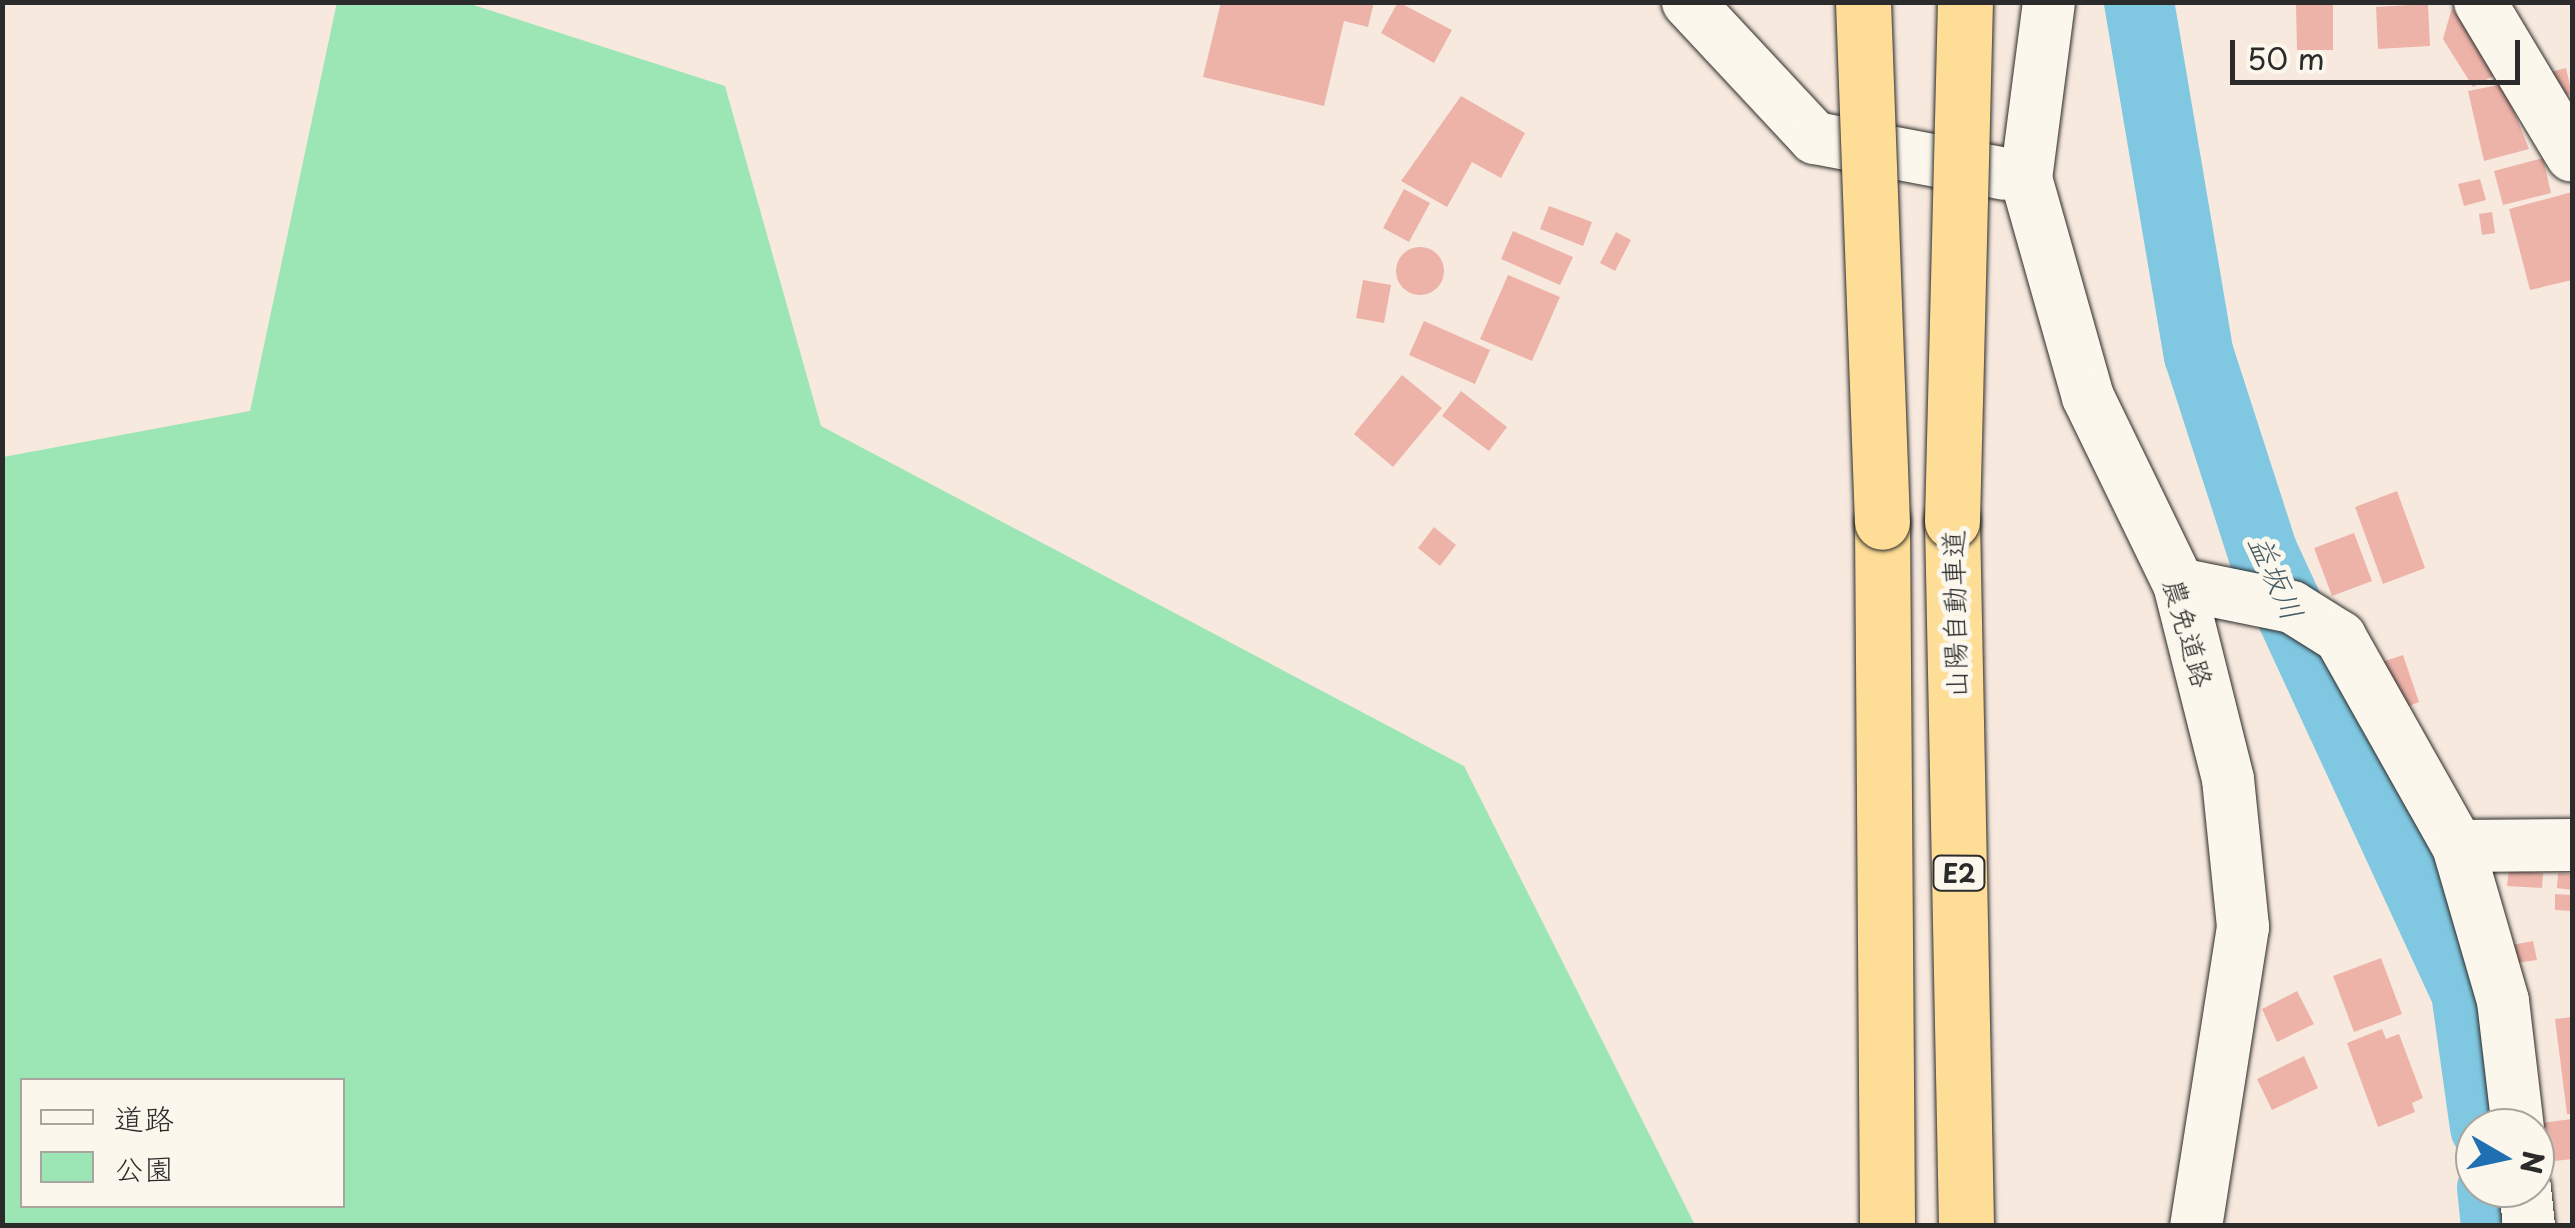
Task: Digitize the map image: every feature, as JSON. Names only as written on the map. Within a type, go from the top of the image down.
[{"type":"highway","points":[[1864,2],[1882,522],[1887,1226]]},
{"type":"highway","points":[[1882,522],[1893,2]]},
{"type":"highway","name":"山陽自動車道","points":[[1964,2],[1952,521],[1966,1226]]},
{"type":"street","points":[[1688,2],[1815,138],[2026,178]]},
{"type":"street","name":"農免道路","points":[[2049,2],[2026,178],[2088,398],[2204,588],[2228,779],[2243,926],[2196,1226]]},
{"type":"street","points":[[2480,2],[2572,156]]},
{"type":"street","points":[[2204,588],[2292,607],[2340,637],[2458,846],[2503,1001],[2516,1108]]},
{"type":"street","points":[[2458,846],[2572,845]]},
{"type":"green space","points":[[337,2],[467,3],[725,86],[821,426],[1464,766],[1695,1225],[3,1225],[3,457],[250,411]]},
{"type":"building","points":[[1221,2],[1374,2],[1368,27],[1344,21],[1324,106],[1203,77]]},
{"type":"building","points":[[1398,2],[1452,30],[1434,63],[1381,33]]},
{"type":"building","points":[[2428,4],[2430,46],[2378,49],[2376,7]]},
{"type":"building","points":[[2296,5],[2333,5],[2333,50],[2297,50]]},
{"type":"building","points":[[2452,8],[2497,74],[2473,87],[2443,39]]},
{"type":"building","points":[[2566,68],[2572,94],[2550,99],[2543,74]]},
{"type":"building","points":[[2503,84],[2529,149],[2484,161],[2468,91]]},
{"type":"building","points":[[1461,96],[1525,133],[1501,178],[1472,162],[1447,207],[1401,181]]},
{"type":"building","points":[[2543,158],[2551,193],[2503,205],[2494,171]]},
{"type":"building","points":[[2480,179],[2486,200],[2464,206],[2458,184]]},
{"type":"building","points":[[1404,189],[1430,203],[1409,242],[1383,228]]},
{"type":"building","points":[[2572,192],[2572,280],[2530,290],[2509,209]]},
{"type":"building","points":[[1549,206],[1592,222],[1583,246],[1540,229]]},
{"type":"building","points":[[2492,212],[2495,233],[2482,235],[2479,214]]},
{"type":"building","points":[[1513,231],[1573,257],[1560,285],[1501,259]]},
{"type":"building","points":[[1616,232],[1631,240],[1615,271],[1600,263]]},
{"type":"building","points":[[1420,247],[1437,254],[1444,271],[1437,288],[1420,295],[1403,288],[1396,271],[1403,254]]},
{"type":"building","points":[[1508,275],[1560,297],[1532,361],[1480,339]]},
{"type":"building","points":[[1363,280],[1391,285],[1384,323],[1356,318]]},
{"type":"building","points":[[1424,321],[1490,350],[1475,384],[1409,355]]},
{"type":"building","points":[[1402,375],[1442,408],[1393,467],[1354,434]]},
{"type":"building","points":[[1461,391],[1507,427],[1489,451],[1442,416]]},
{"type":"building","points":[[2397,491],[2425,568],[2383,584],[2355,507]]},
{"type":"building","points":[[1434,527],[1456,545],[1440,566],[1418,548]]},
{"type":"building","points":[[2354,533],[2372,581],[2332,596],[2314,548]]},
{"type":"building","points":[[2403,655],[2419,702],[2396,711],[2379,663]]},
{"type":"building","points":[[2509,870],[2543,873],[2542,888],[2507,886]]},
{"type":"building","points":[[2558,873],[2572,874],[2572,890],[2557,888]]},
{"type":"building","points":[[2555,894],[2572,895],[2572,911],[2555,910]]},
{"type":"building","points":[[2533,941],[2537,960],[2515,963],[2512,945]]},
{"type":"building","points":[[2381,958],[2402,1014],[2354,1032],[2333,976]]},
{"type":"building","points":[[2297,991],[2314,1024],[2277,1042],[2262,1009]]},
{"type":"building","points":[[2572,1017],[2572,1114],[2567,1114],[2555,1019]]},
{"type":"building","points":[[2382,1029],[2386,1039],[2399,1034],[2423,1098],[2412,1103],[2415,1112],[2378,1127],[2347,1043]]},
{"type":"building","points":[[2304,1056],[2318,1088],[2272,1110],[2257,1079]]},
{"type":"building","points":[[2572,1119],[2572,1159],[2555,1161],[2555,1121]]},
{"type":"waterway","name":"益坂川","points":[[2139,2],[2199,355],[2263,553],[2466,992],[2482,1108]]},
{"type":"waterway","name":"益坂川","points":[[2494,1208],[2496,1226]]}]
